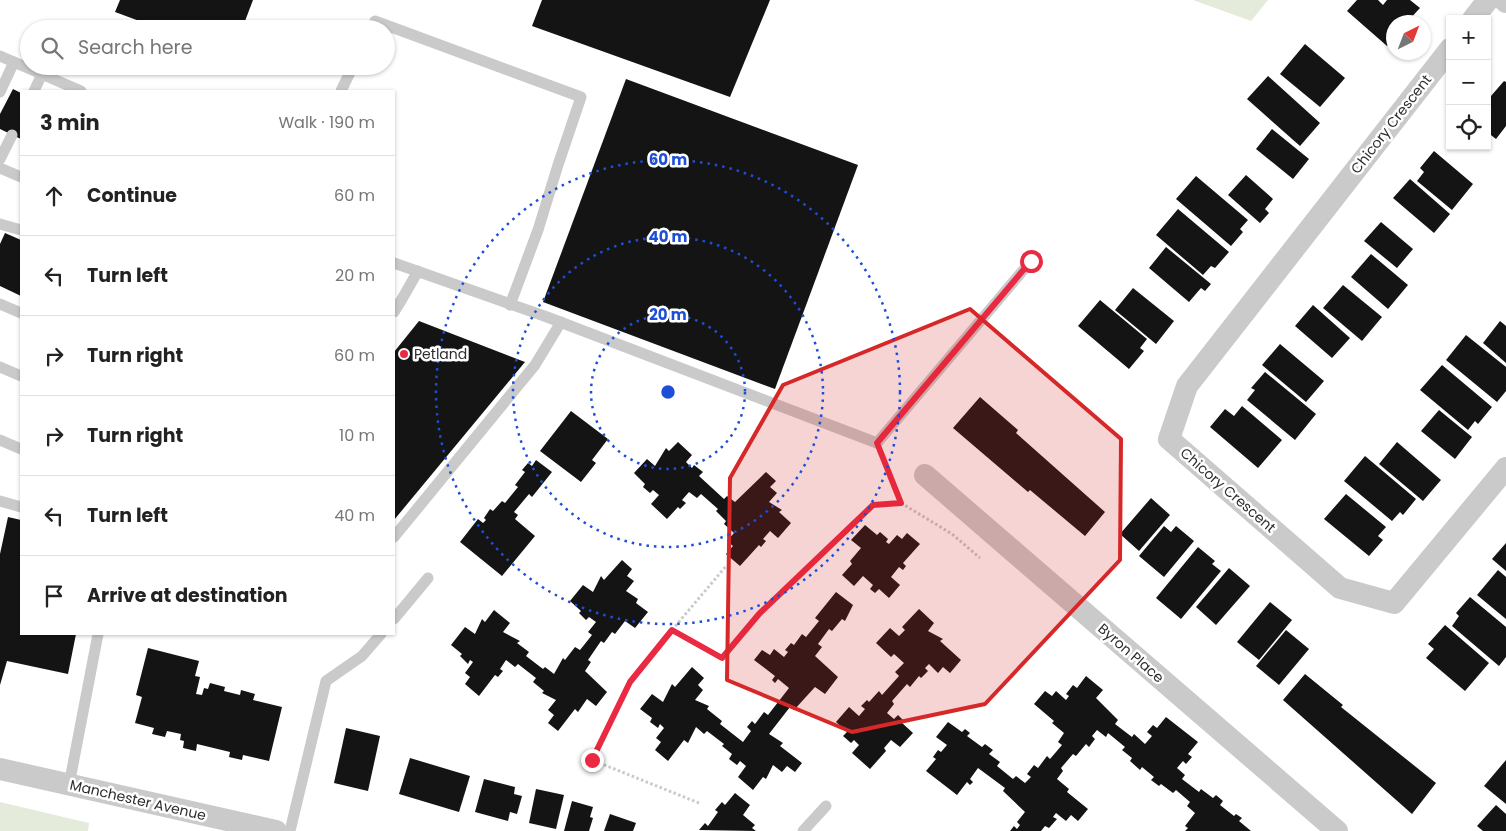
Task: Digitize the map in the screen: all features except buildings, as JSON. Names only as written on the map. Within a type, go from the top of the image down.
[{"type":"street","points":[[1476,15],[1488,0]]},
{"type":"street","name":"Chicory Crescent","points":[[1446,54],[1187,386],[1170,439],[1340,588],[1394,603],[1506,468]]},
{"type":"street","name":"Byron Place","points":[[925,475],[1336,831]]},
{"type":"street","name":"Manchester Avenue","points":[[0,768],[264,830]]},
{"type":"lane","points":[[395,28],[581,97],[538,230],[510,305]]},
{"type":"lane","points":[[0,56],[20,65]]},
{"type":"lane","points":[[0,92],[14,62]]},
{"type":"lane","points":[[34,90],[42,75]]},
{"type":"lane","points":[[43,75],[61,87],[76,90]]},
{"type":"lane","points":[[341,90],[349,75]]},
{"type":"lane","points":[[0,159],[12,135]]},
{"type":"lane","points":[[0,168],[20,174]]},
{"type":"lane","points":[[0,224],[20,230]]},
{"type":"lane","points":[[395,263],[561,322],[877,443],[1031,261]]},
{"type":"lane","points":[[395,310],[418,271]]},
{"type":"lane","points":[[0,304],[20,313]]},
{"type":"lane","points":[[395,536],[535,364],[561,322]]},
{"type":"lane","points":[[0,366],[20,376]]},
{"type":"lane","points":[[0,440],[20,449]]},
{"type":"lane","points":[[0,501],[20,507]]},
{"type":"lane","points":[[395,618],[428,578]]},
{"type":"lane","points":[[69,785],[98,635]]},
{"type":"lane","points":[[290,831],[326,681],[362,656],[380,635]]},
{"type":"lane","points":[[803,831],[826,806]]},
{"type":"path","points":[[672,630],[722,658],[759,614],[873,505],[901,503],[877,443]]},
{"type":"path","points":[[699,803],[592,760],[630,682],[727,565]]},
{"type":"highlighted area","points":[[970,309],[1121,439],[1120,560],[985,704],[852,732],[727,680],[730,478],[783,385]]},
{"type":"green space","points":[[1193,0],[1268,0],[1251,21]]},
{"type":"green space","points":[[0,802],[89,823],[88,831],[0,831]]},
{"type":"place","name":"Petland","points":[[404,354]]},
{"type":"route","points":[[592,760],[630,682],[672,630],[722,658],[759,614],[873,505],[901,503],[877,443],[1031,261]]}]
